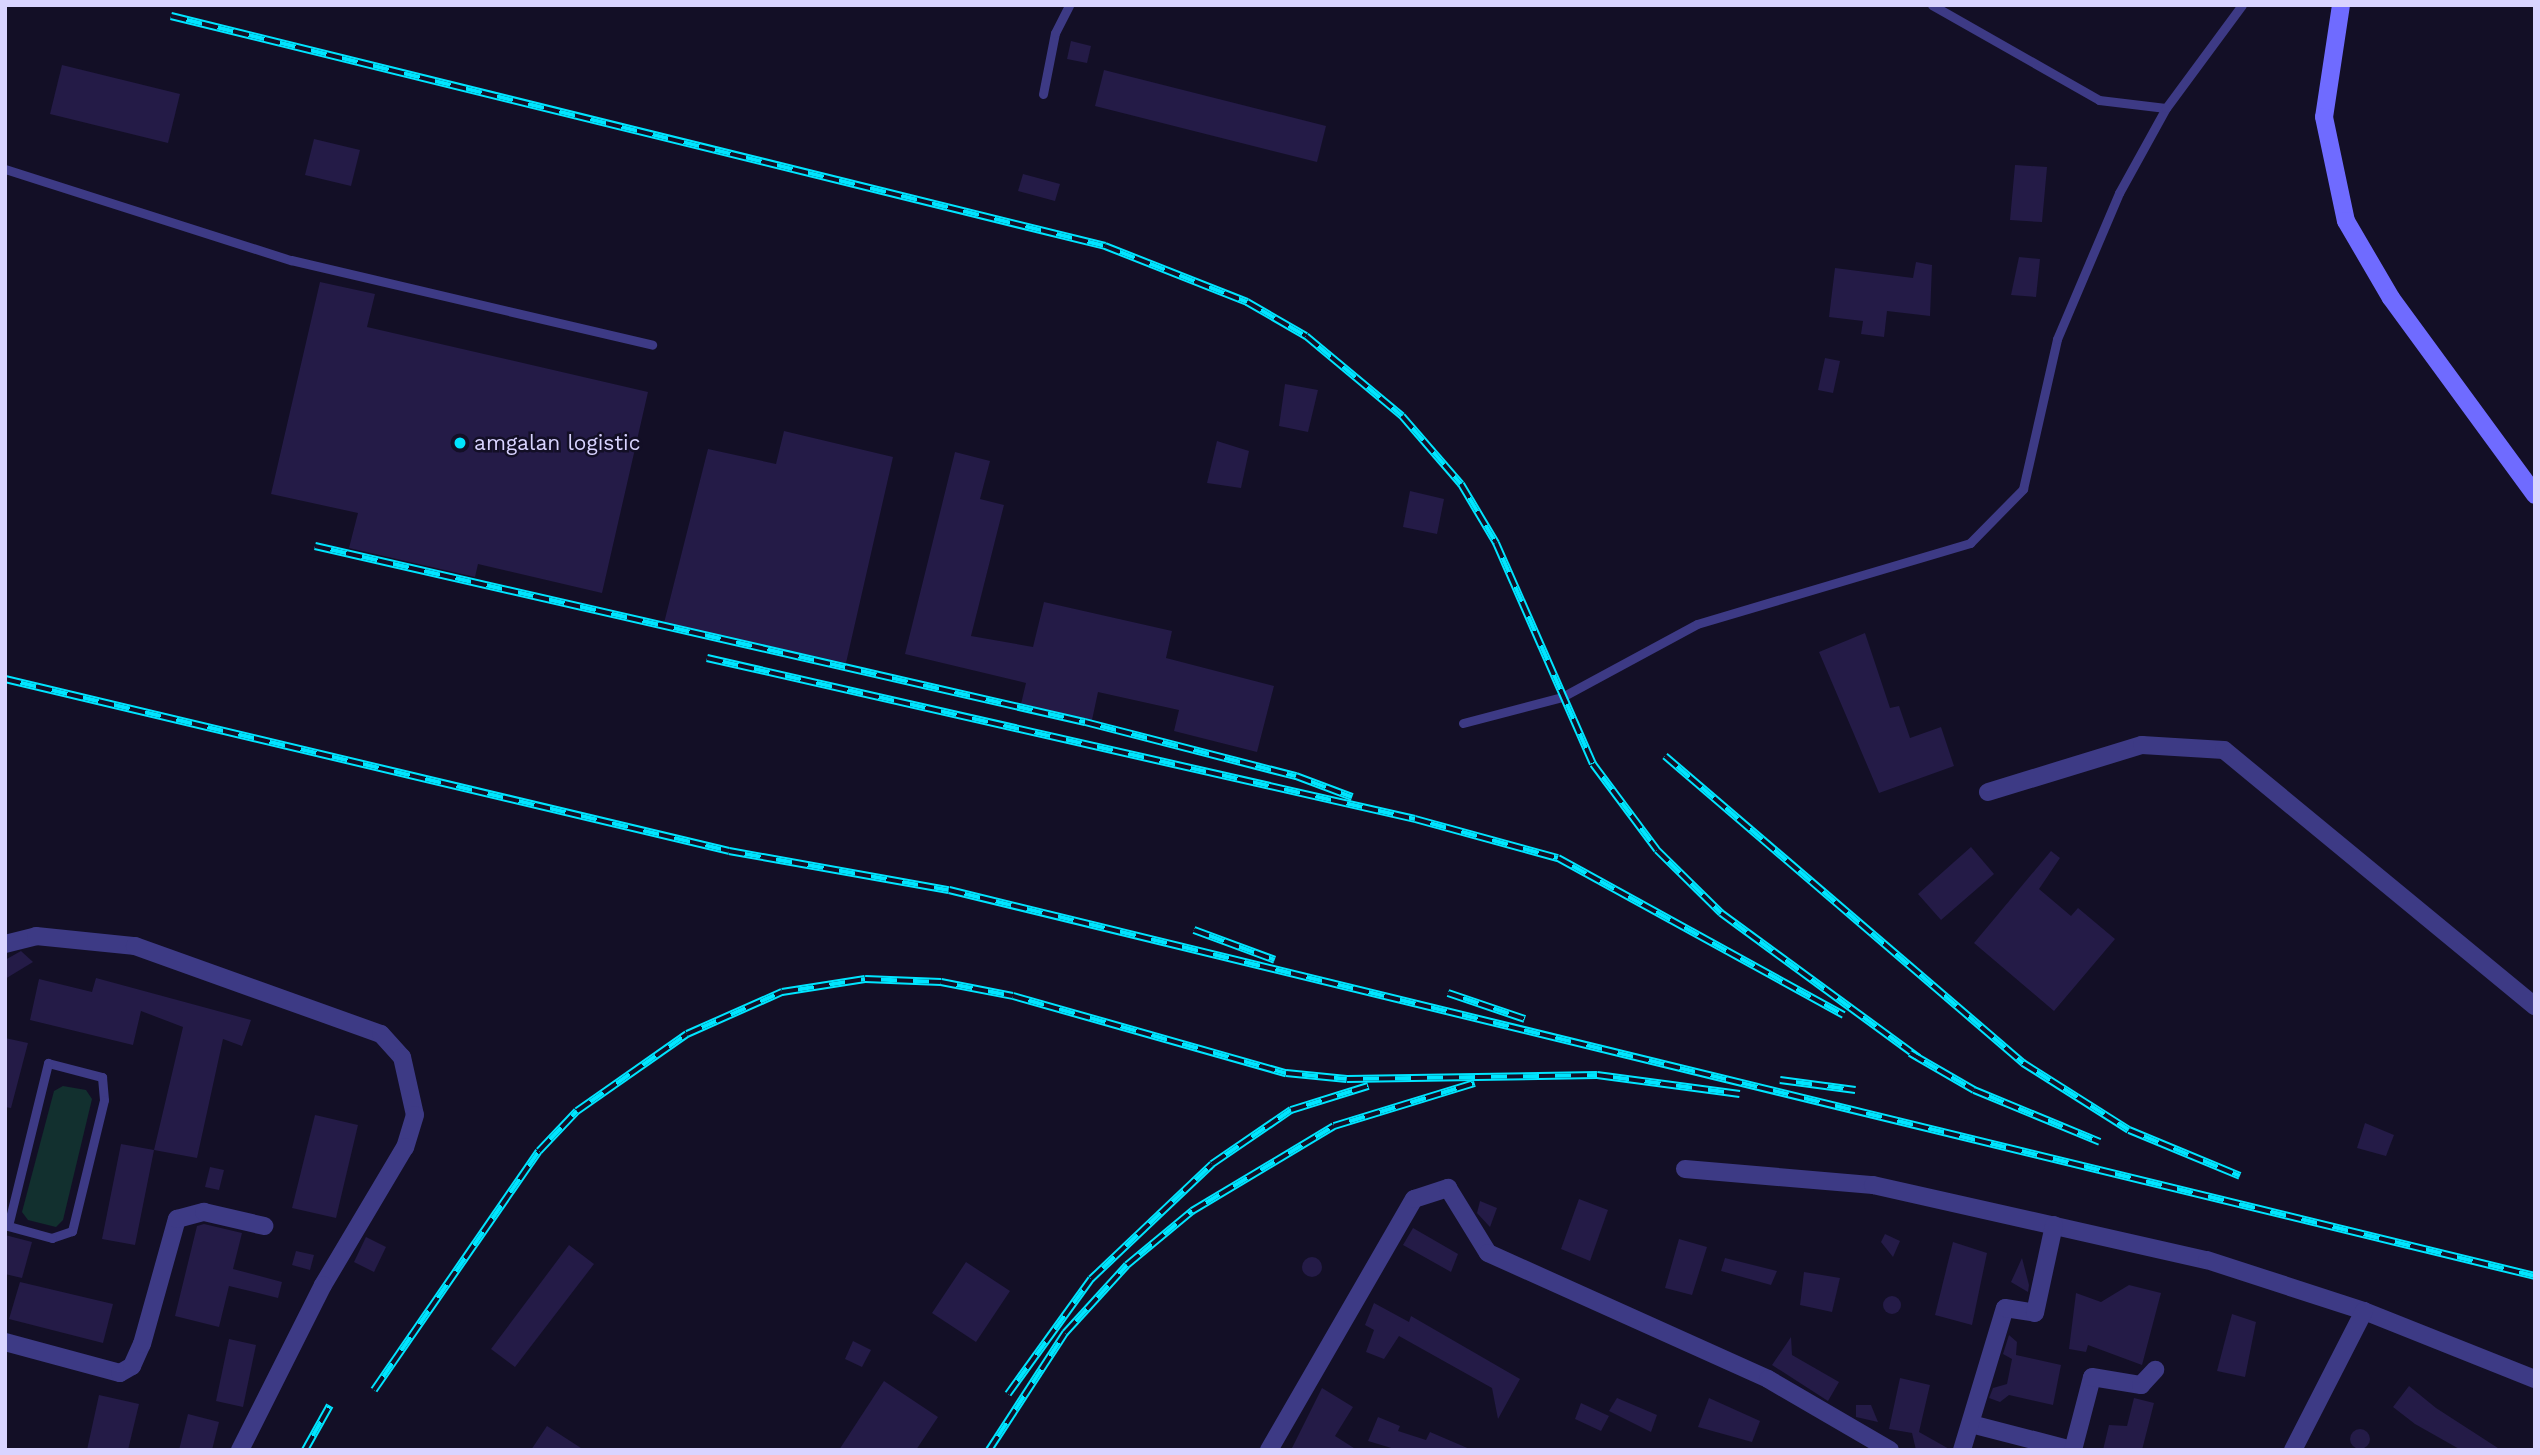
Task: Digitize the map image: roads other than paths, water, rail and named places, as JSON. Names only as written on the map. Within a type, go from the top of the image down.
[{"type":"main road","points":[[2341,5],[2324,117],[2346,221],[2378,279],[2535,495]]},
{"type":"street","points":[[1988,792],[2142,745],[2224,750],[2535,1006]]},
{"type":"street","points":[[5,944],[36,936],[135,946],[370,1029],[393,1042],[402,1057],[415,1115],[405,1147],[323,1285],[240,1450]]},
{"type":"street","points":[[1685,1169],[1873,1185],[2207,1260],[2364,1311],[2535,1379]]},
{"type":"street","points":[[1269,1450],[1414,1199],[1448,1188],[1488,1252],[1768,1380],[1890,1450]]},
{"type":"street","points":[[5,1342],[120,1373],[132,1366],[142,1344],[177,1219],[204,1212],[264,1226]]},
{"type":"street","points":[[1962,1450],[2005,1308],[2035,1313],[2054,1225]]},
{"type":"street","points":[[2293,1450],[2364,1311]]},
{"type":"street","points":[[1971,1424],[2073,1450],[2092,1377],[2141,1385],[2155,1370]]},
{"type":"lane","points":[[1043,94],[1055,33],[1069,5]]},
{"type":"lane","points":[[1931,5],[2099,100],[2166,108]]},
{"type":"lane","points":[[1463,723],[1562,696],[1697,624],[1970,543],[2023,489],[2057,339],[2119,193],[2166,108],[2242,5]]},
{"type":"lane","points":[[5,169],[291,260],[652,345]]},
{"type":"lane","points":[[48,1063],[103,1077],[104,1100],[72,1231],[52,1238],[8,1226],[9,1202],[48,1063]]},
{"type":"railway","points":[[171,16],[1105,246],[1247,302],[1306,336],[1402,416],[1461,484],[1496,543],[1593,764],[1657,850],[1721,913],[1919,1058]]},
{"type":"railway","points":[[315,546],[1085,722],[1296,776],[1352,797]]},
{"type":"railway","points":[[707,658],[1415,819],[1558,858],[1844,1015]]},
{"type":"railway","points":[[5,679],[729,851],[949,890],[2535,1276]]},
{"type":"railway","points":[[1665,756],[2023,1063],[2129,1130],[2240,1176]]},
{"type":"railway","points":[[1194,930],[1275,960]]},
{"type":"railway","points":[[374,1390],[539,1151],[577,1111],[687,1034],[782,992],[865,979],[941,982],[1013,996],[1286,1073],[1347,1079],[1597,1075],[1740,1094]]},
{"type":"railway","points":[[1448,993],[1525,1019]]},
{"type":"railway","points":[[1910,1053],[1974,1090],[2100,1142]]},
{"type":"railway","points":[[1780,1080],[1855,1090]]},
{"type":"railway","points":[[989,1450],[1065,1333],[1127,1265],[1192,1211],[1334,1126],[1475,1083]]},
{"type":"railway","points":[[1008,1394],[1091,1279],[1212,1164],[1291,1110],[1368,1086]]},
{"type":"railway","points":[[305,1450],[330,1405]]},
{"type":"place","name":"amgalan logistic","points":[[460,443]]}]
